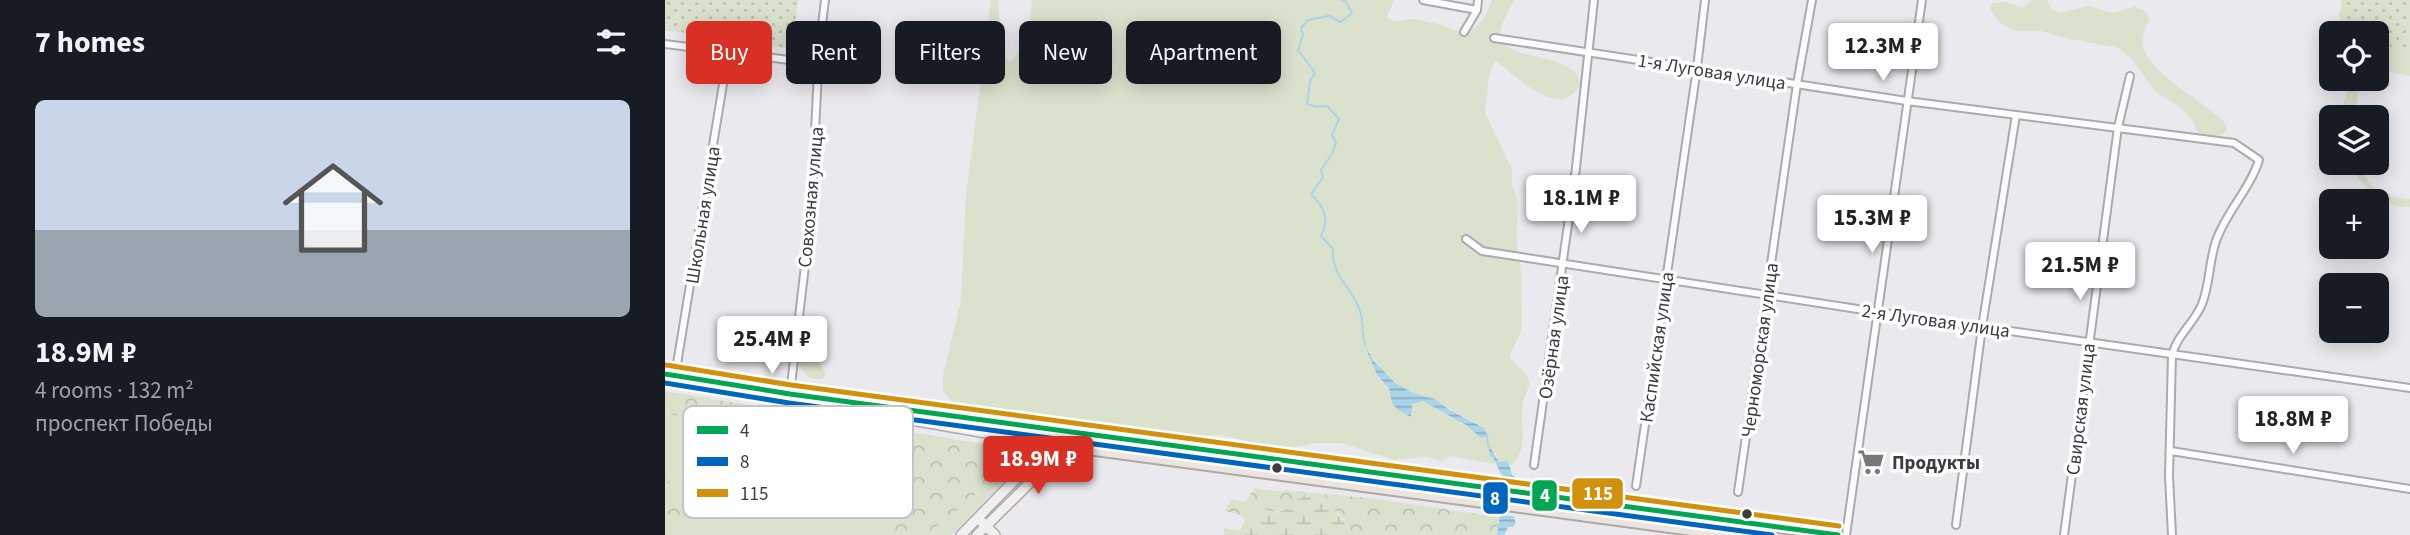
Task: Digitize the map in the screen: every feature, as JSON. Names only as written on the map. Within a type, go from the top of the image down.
[{"type":"main road","points":[[670,375],[790,394],[892,406]]},
{"type":"main road","points":[[790,394],[846,406]]},
{"type":"main road","points":[[913,408],[1844,533]]},
{"type":"main road","points":[[917,421],[918,409]]},
{"type":"main road","points":[[913,420],[1050,444],[1729,535]]},
{"type":"main road","points":[[961,535],[1050,444],[1060,430]]},
{"type":"main road","points":[[1060,430],[1065,446]]},
{"type":"main road","points":[[977,535],[1065,446]]},
{"type":"main road","points":[[978,518],[995,535]]},
{"type":"street","name":"Совхозная улица","points":[[823,21],[825,0]]},
{"type":"street","points":[[1423,0],[1477,10]]},
{"type":"street","points":[[1464,32],[1477,10],[1478,0]]},
{"type":"street","name":"Озёрная улица","points":[[1534,465],[1576,168],[1594,0]]},
{"type":"street","name":"Каспийская улица","points":[[1637,482],[1705,0]]},
{"type":"street","name":"Черноморская улица","points":[[1738,492],[1797,84],[1812,0]]},
{"type":"street","points":[[1844,533],[1922,0]]},
{"type":"street","name":"1-я Луговая улица","points":[[1494,38],[1907,101],[2234,143],[2259,160],[2232,206],[2216,241],[2202,305],[2178,339],[2172,355]]},
{"type":"street","points":[[665,44],[686,47]]},
{"type":"street","name":"Свирская улица","points":[[2064,535],[2118,127],[2130,76]]},
{"type":"street","name":"Школьная улица","points":[[670,375],[723,84]]},
{"type":"street","name":"Совхозная улица","points":[[790,394],[811,214],[819,84]]},
{"type":"street","points":[[1956,525],[1982,327],[2016,115]]},
{"type":"street","name":"2-я Луговая улица","points":[[1466,239],[1482,251],[1665,280],[2410,388]]},
{"type":"street","points":[[2172,355],[2172,451],[2169,476],[2172,535]]},
{"type":"street","points":[[2172,451],[2410,489]]},
{"type":"green space","points":[[665,0],[798,0],[795,21],[786,21],[786,48],[772,46],[772,21],[686,21],[686,33],[665,30]]},
{"type":"green space","points":[[991,0],[998,0],[1000,21],[988,21]]},
{"type":"green space","points":[[1032,0],[1394,0],[1387,17],[1393,21],[1420,20],[1459,32],[1473,28],[1481,22],[1492,0],[1514,0],[1502,25],[1501,38],[1507,47],[1561,64],[1573,71],[1581,82],[1573,94],[1563,99],[1551,98],[1526,85],[1495,61],[1489,75],[1485,113],[1512,169],[1512,185],[1518,209],[1516,236],[1521,272],[1522,325],[1510,355],[1529,381],[1522,411],[1522,445],[1516,460],[1510,466],[1508,461],[1499,462],[1495,452],[1495,464],[1450,456],[1442,461],[1427,457],[1394,460],[1341,443],[1316,443],[1282,449],[1221,435],[1116,436],[1022,410],[972,410],[953,404],[943,390],[943,376],[961,300],[966,195],[980,84],[1005,84],[1005,56],[1010,62],[1019,51],[1019,84],[1112,84],[1112,21],[1029,21]],"holes":[[[1369,349],[1376,362],[1403,388],[1433,398],[1484,427],[1481,438],[1466,425],[1423,401],[1412,404],[1411,407],[1392,403],[1389,388],[1377,375]]]},
{"type":"green space","points":[[2033,0],[2047,0],[2052,9],[2059,13],[2089,6],[2112,13],[2135,7],[2145,11],[2150,19],[2143,35],[2144,48],[2151,61],[2176,85],[2218,116],[2227,125],[2227,132],[2211,138],[2200,138],[2185,111],[2156,92],[2132,59],[2118,48],[2041,31],[2016,31],[1999,22],[1990,8],[1993,3],[2006,2],[2022,8]]},
{"type":"green space","points":[[2342,0],[2368,0],[2387,21],[2340,21]]},
{"type":"green space","points":[[2345,0],[2410,0],[2410,50],[2389,46],[2389,21],[2341,21]]},
{"type":"green space","points":[[2389,23],[2410,46],[2410,76],[2389,72]]},
{"type":"green space","points":[[2346,91],[2358,91],[2357,105],[2343,105]]},
{"type":"green space","points":[[2357,175],[2364,175],[2376,189],[2368,189]]},
{"type":"green space","points":[[2389,195],[2410,199],[2410,207],[2391,204]]},
{"type":"green space","points":[[806,347],[819,361],[826,375],[820,380],[808,377],[796,362],[800,352]]},
{"type":"green space","points":[[665,391],[755,406],[683,406],[683,416],[665,414]]},
{"type":"green space","points":[[665,414],[683,416],[683,508],[665,478]]},
{"type":"green space","points":[[913,432],[1013,449],[1022,452],[1027,458],[1016,470],[1000,470],[964,505],[927,535],[892,535],[888,533],[889,518],[913,518]]},
{"type":"green space","points":[[1000,470],[1016,470],[951,535],[927,535],[964,505]]},
{"type":"green space","points":[[665,478],[683,495],[683,518],[690,518],[674,535],[665,535]]},
{"type":"green space","points":[[1255,488],[1305,492],[1303,499],[1290,507],[1276,512],[1265,510],[1245,520],[1240,515],[1225,511],[1231,499],[1245,502]]},
{"type":"green space","points":[[1305,492],[1325,494],[1329,504],[1353,535],[1224,535],[1224,528],[1240,531],[1245,520],[1265,510],[1275,513],[1287,509],[1292,500],[1303,498]]},
{"type":"green space","points":[[1325,494],[1499,517],[1497,535],[1353,535],[1342,517],[1326,503]]},
{"type":"green space","points":[[893,518],[888,532],[892,535],[674,535],[690,519]]},
{"type":"water","points":[[1365,346],[1374,361],[1395,383],[1413,393],[1435,399],[1484,428],[1488,436],[1481,438],[1466,425],[1423,401],[1412,404],[1411,417],[1397,409],[1392,403],[1389,388],[1377,375]]},
{"type":"water","points":[[1488,444],[1499,462],[1508,461],[1512,475],[1518,482],[1514,518],[1516,523],[1513,527],[1508,527],[1504,535],[1497,535],[1505,479],[1490,456]]},
{"type":"pier","points":[[1502,481],[1521,484],[1518,517],[1496,514]]},
{"type":"waterway","points":[[1342,0],[1352,13],[1341,22],[1329,16],[1308,20],[1301,28],[1303,35],[1298,50],[1315,73],[1310,81],[1307,104],[1327,106],[1339,119],[1332,135],[1336,143],[1332,154],[1321,170],[1323,177],[1311,194],[1324,213],[1325,224],[1321,236],[1333,249],[1335,267],[1360,311],[1365,345]]},
{"type":"waterway","points":[[1487,435],[1488,446]]},
{"type":"transit line","name":"115","points":[[666,365],[791,385],[1839,526]]},
{"type":"transit line","name":"4","points":[[665,374],[879,406]]},
{"type":"transit line","name":"8","points":[[665,383],[811,406]]},
{"type":"transit line","name":"4","points":[[913,411],[1838,535]]},
{"type":"transit line","name":"8","points":[[913,420],[1772,535]]},
{"type":"place","name":"Продукты","points":[[1871,462]]}]
